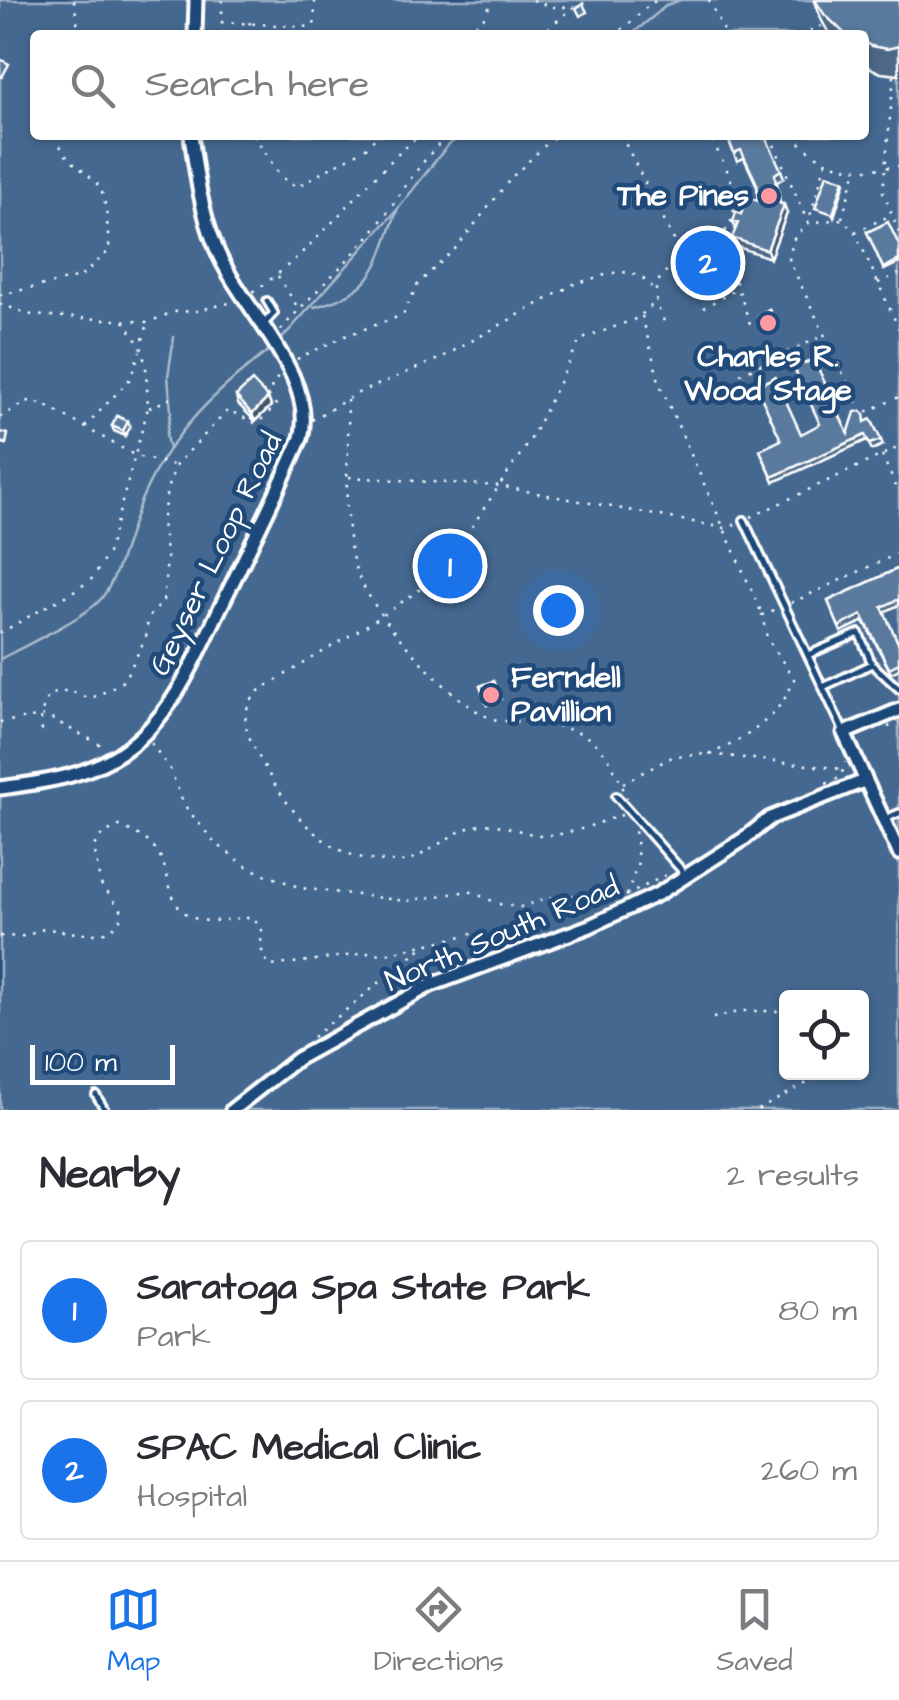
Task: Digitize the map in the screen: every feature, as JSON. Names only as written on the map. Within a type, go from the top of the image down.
[{"type":"street","points":[[195,30],[196,0]]},
{"type":"street","name":"Geyser Loop Road","points":[[0,788],[68,777],[118,754],[157,722],[184,680],[285,459],[305,424],[303,400],[217,251],[207,223],[192,140]]},
{"type":"street","points":[[899,710],[844,733],[882,820],[894,831],[899,853]]},
{"type":"street","name":"North South Road","points":[[232,1110],[297,1060],[431,985],[580,931],[658,894],[791,812],[864,781]]},
{"type":"lane","points":[[262,328],[274,312],[267,302]]},
{"type":"lane","points":[[744,520],[844,733]]},
{"type":"lane","points":[[808,656],[858,634],[872,664],[899,689]]},
{"type":"lane","points":[[823,687],[872,664]]},
{"type":"lane","points":[[616,796],[686,876]]},
{"type":"lane","points":[[882,820],[899,814]]},
{"type":"lane","points":[[96,1095],[106,1110]]},
{"type":"path","points":[[74,0],[78,30]]},
{"type":"path","points":[[222,0],[222,30]]},
{"type":"path","points":[[222,22],[314,27],[315,0]]},
{"type":"path","points":[[466,30],[482,21],[493,0]]},
{"type":"path","points":[[533,0],[574,7]]},
{"type":"path","points":[[573,0],[574,7]]},
{"type":"path","points":[[546,30],[574,7],[591,0]]},
{"type":"path","points":[[622,30],[657,0]]},
{"type":"path","points":[[709,0],[724,30]]},
{"type":"path","points":[[249,30],[250,21]]},
{"type":"path","points":[[811,30],[824,24]]},
{"type":"path","points":[[894,74],[882,191],[898,231]]},
{"type":"path","points":[[0,295],[80,277],[110,250],[98,185],[72,164],[58,140]]},
{"type":"path","points":[[257,140],[280,176],[296,187],[366,148],[373,140]]},
{"type":"path","points":[[0,304],[32,316],[148,322],[173,312],[215,308],[242,299],[302,257],[414,140]]},
{"type":"path","points":[[267,396],[278,352],[299,309],[375,229],[430,152],[444,140]]},
{"type":"path","points":[[278,352],[402,315],[418,284],[458,246],[512,177],[551,140]]},
{"type":"path","points":[[624,140],[680,252],[678,264]]},
{"type":"path","points":[[664,321],[654,303],[658,277],[717,242],[735,196],[711,140]]},
{"type":"path","points":[[772,140],[808,223]]},
{"type":"path","points":[[799,140],[826,162],[855,171],[899,166]]},
{"type":"path","points":[[826,162],[808,223],[794,240],[790,260],[862,414],[899,397]]},
{"type":"path","points":[[842,220],[855,171]]},
{"type":"path","points":[[855,232],[890,216]]},
{"type":"path","points":[[808,223],[842,220],[855,232],[899,329]]},
{"type":"path","points":[[725,229],[752,330]]},
{"type":"path","points":[[305,424],[347,400],[441,358],[574,284],[630,272],[653,290]]},
{"type":"path","points":[[878,283],[899,274]]},
{"type":"path","points":[[278,276],[299,309]]},
{"type":"path","points":[[703,308],[738,288]]},
{"type":"path","points":[[143,735],[170,769],[184,805],[214,842],[248,868],[301,888],[406,901],[470,891],[502,905],[520,907],[558,895],[627,896],[638,862],[633,812],[565,833],[539,834],[504,825],[478,825],[406,861],[361,858],[331,845],[306,826],[284,800],[256,754],[246,731],[244,713],[250,699],[260,690],[382,616],[418,590],[452,556],[532,437],[580,340],[642,314],[654,303]]},
{"type":"path","points":[[642,314],[642,328],[660,385],[725,528],[768,638],[794,679],[787,700],[732,746],[708,754]]},
{"type":"path","points":[[0,632],[93,578],[108,553],[148,408],[141,346],[124,320]]},
{"type":"path","points":[[86,427],[130,380],[148,322]]},
{"type":"path","points":[[740,374],[825,335]]},
{"type":"path","points":[[228,410],[257,424],[276,405],[256,384],[244,394]]},
{"type":"path","points":[[148,408],[176,396]]},
{"type":"path","points":[[347,400],[347,504],[355,568],[382,616],[459,698],[492,719],[562,726],[587,734],[603,750],[622,784],[674,756],[708,754],[848,770]]},
{"type":"path","points":[[0,417],[28,402],[45,405],[136,456],[176,465]]},
{"type":"path","points":[[42,731],[40,717],[47,698],[58,691],[88,698],[97,696],[123,681],[132,666],[146,637],[148,618],[163,602],[167,559],[162,523],[167,489],[176,465],[233,405]]},
{"type":"path","points":[[348,477],[498,486],[725,528],[899,447]]},
{"type":"path","points":[[882,456],[899,494]]},
{"type":"path","points":[[762,615],[899,553]]},
{"type":"path","points":[[0,722],[46,716],[118,754]]},
{"type":"path","points":[[0,936],[23,936],[44,929],[96,935],[112,929],[123,912],[100,883],[94,846],[102,834],[119,826],[157,850],[176,906],[192,917],[209,921],[252,918],[262,928],[264,960],[271,966],[386,954],[471,934],[534,938]]},
{"type":"path","points":[[305,1044],[426,945]]},
{"type":"path","points":[[713,1018],[743,1011],[779,1011]]},
{"type":"path","points":[[758,1110],[812,1080]]},
{"type":"shaded area","points":[[0,0],[899,0],[899,1110],[0,1110]]},
{"type":"building","points":[[815,0],[899,0],[899,46],[871,46],[869,30],[841,30]]},
{"type":"building","points":[[583,4],[587,12],[580,16],[576,8]]},
{"type":"building","points":[[0,59],[9,64],[2,77],[0,76]]},
{"type":"building","name":"The Pines","points":[[729,140],[767,140],[781,170],[775,174],[777,202],[784,205],[767,250],[732,238],[738,223],[733,222],[736,212],[741,214],[747,197],[758,201],[757,184],[741,150],[734,153]]},
{"type":"building","points":[[827,174],[844,180],[833,214],[815,208]]},
{"type":"building","points":[[888,222],[899,245],[899,260],[883,268],[867,232]]},
{"type":"building","points":[[708,250],[710,255],[715,253],[720,264],[701,272],[694,256]]},
{"type":"building","name":"Charles R. Wood Stage","points":[[769,309],[776,323],[763,327],[758,317]]},
{"type":"building","points":[[814,359],[848,434],[855,412],[860,411],[865,422],[871,419],[881,440],[870,444],[865,435],[772,477],[760,450],[781,440],[756,386],[775,377],[801,434],[820,424],[794,368]]},
{"type":"building","points":[[252,381],[268,398],[252,414],[236,396]]},
{"type":"building","points":[[117,416],[128,421],[123,431],[112,426]]},
{"type":"building","points":[[0,432],[8,434],[6,444],[0,442]]},
{"type":"building","points":[[899,568],[899,599],[882,607],[899,645],[899,663],[889,668],[862,615],[839,627],[828,601]]},
{"type":"building","points":[[494,681],[499,694],[485,700],[480,686]]},
{"type":"waterway","points":[[637,30],[667,5],[680,0]]},
{"type":"waterway","points":[[278,343],[456,140]]},
{"type":"waterway","points":[[314,307],[350,293],[371,274],[397,211]]},
{"type":"waterway","points":[[169,449],[168,376],[174,337]]},
{"type":"waterway","points":[[0,659],[67,624],[99,601],[118,566],[143,496],[168,451],[215,396],[272,348]]},
{"type":"place","name":"The Pines","points":[[769,196]]},
{"type":"place","name":"SPAC Medical Clinic","points":[[708,263]]},
{"type":"place","name":"Charles R. Wood Stage","points":[[768,323]]},
{"type":"place","name":"Saratoga Spa State Park","points":[[450,566]]},
{"type":"place","name":"Ferndell Pavillion","points":[[491,695]]}]
